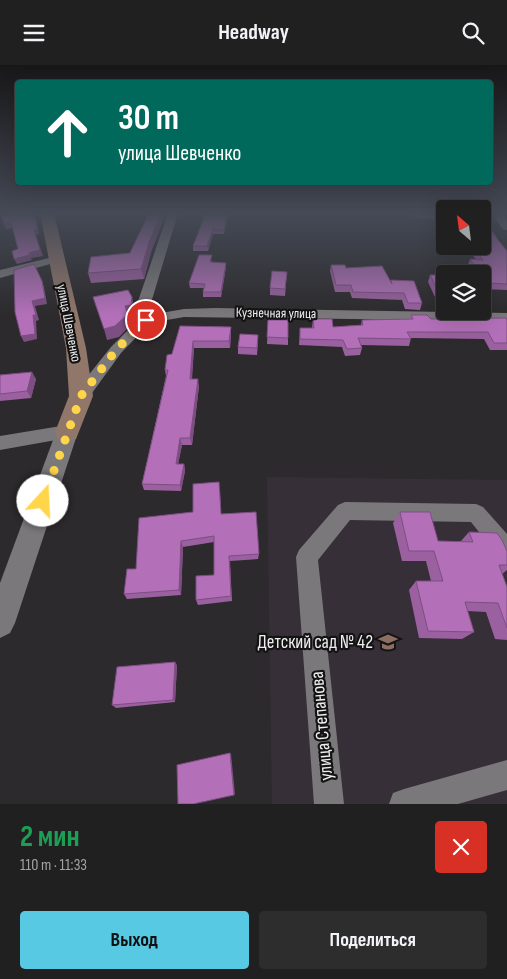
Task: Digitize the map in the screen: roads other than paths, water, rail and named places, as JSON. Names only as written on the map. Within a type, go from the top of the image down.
[{"type":"main road","name":"улица Шевченко","points":[[54,247],[76,348],[81,396],[67,432]]},
{"type":"street","points":[[81,396],[116,350],[146,320],[141,313],[162,247]]},
{"type":"street","points":[[0,274],[57,259]]},
{"type":"street","name":"Кузнечная улица","points":[[146,320],[184,313],[216,312],[507,317]]},
{"type":"street","points":[[0,443],[67,432],[0,623]]},
{"type":"street","name":"улица Степанова","points":[[329,804],[307,557],[345,511],[476,513],[507,550]]},
{"type":"street","points":[[404,804],[507,775]]},
{"type":"place","name":"Детский сад № 42","points":[[388,642]]}]
